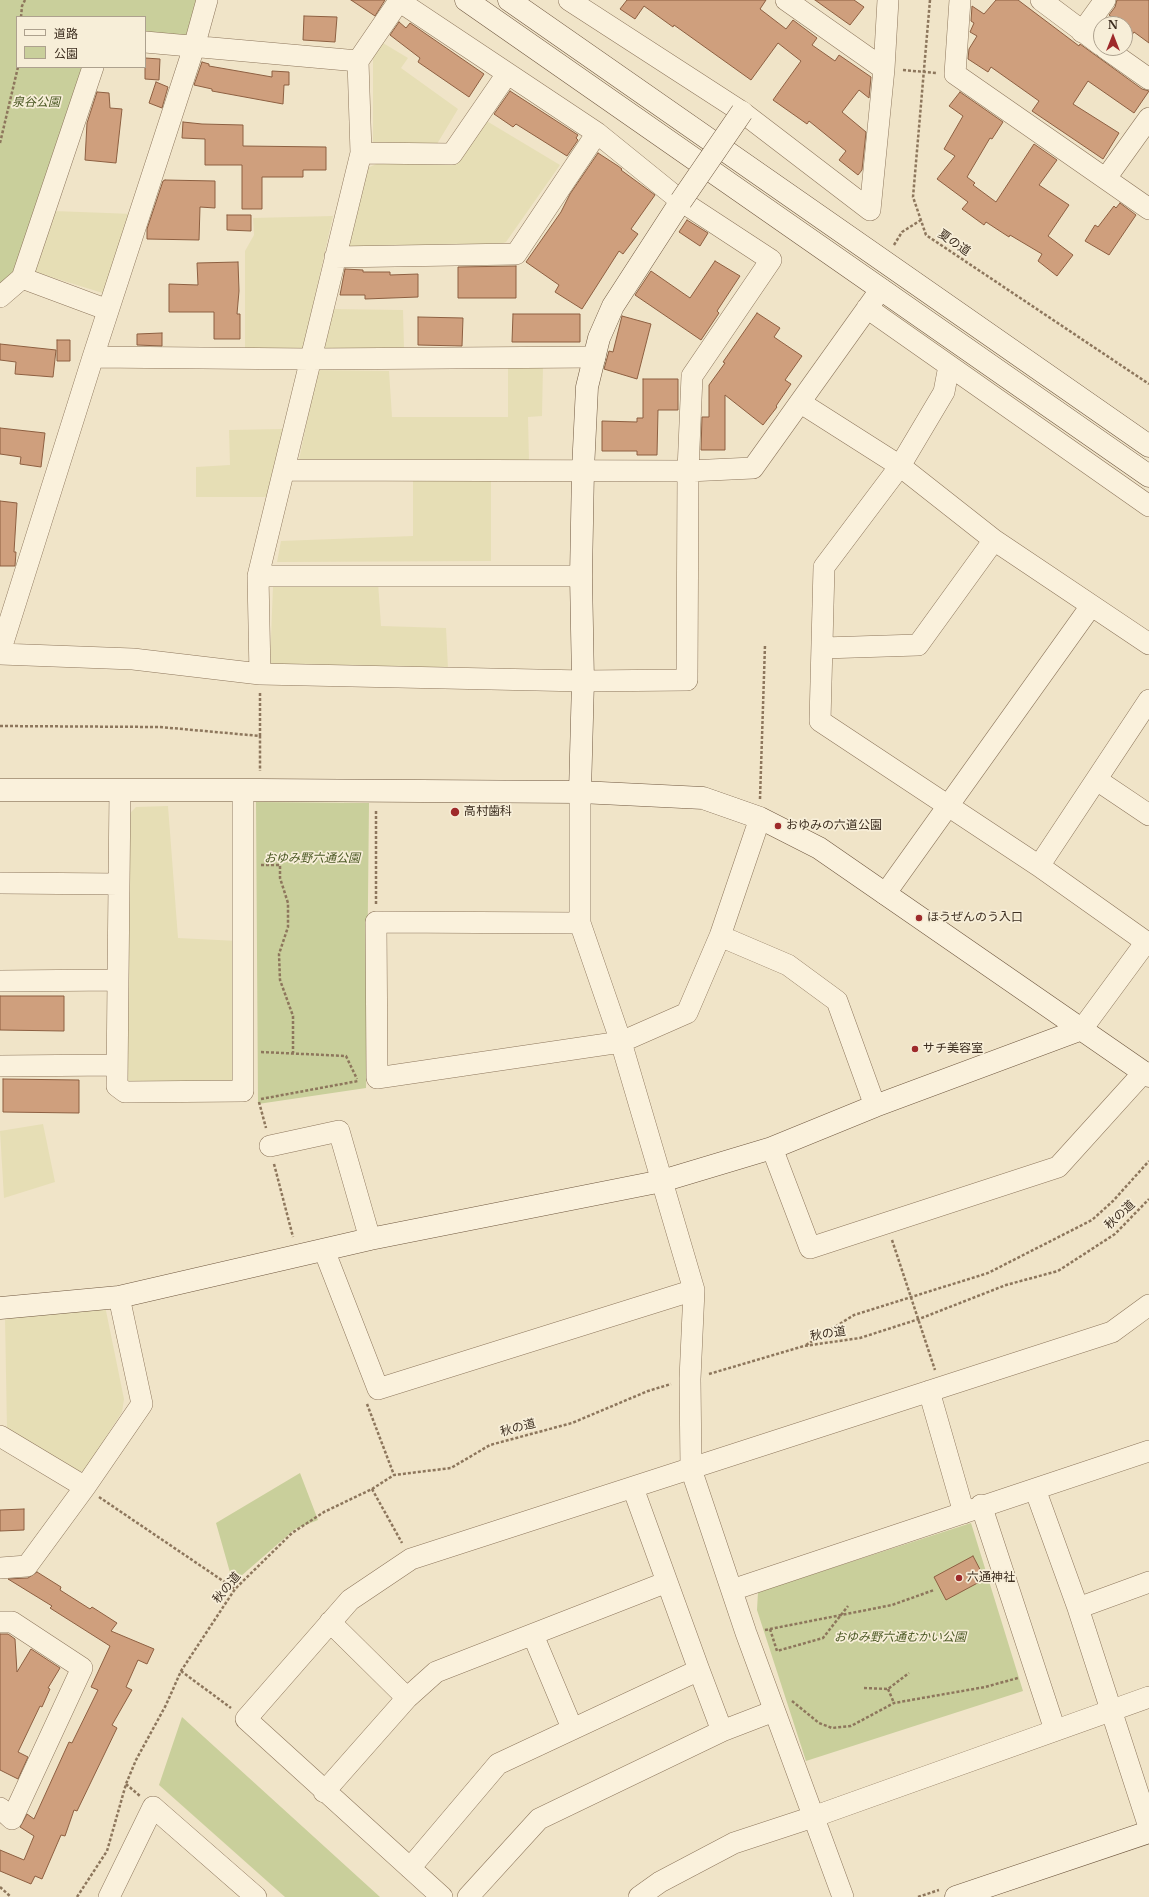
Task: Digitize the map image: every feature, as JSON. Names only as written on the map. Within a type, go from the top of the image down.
[{"type":"street","points":[[207,0],[194,47],[93,356],[0,653],[133,659],[260,674],[583,681],[687,680],[688,472],[692,376],[772,260],[681,201],[597,134],[399,1],[358,61],[361,153],[258,576],[260,674]]},
{"type":"street","points":[[466,0],[1149,476]]},
{"type":"street","points":[[509,0],[1149,446]]},
{"type":"street","points":[[570,0],[742,112],[870,210],[884,69],[888,0]]},
{"type":"street","points":[[786,0],[884,69]]},
{"type":"street","points":[[960,0],[955,74],[1149,208]]},
{"type":"street","points":[[1041,0],[1093,40]]},
{"type":"street","points":[[1082,32],[1105,0]]},
{"type":"street","points":[[146,42],[358,61]]},
{"type":"street","points":[[1116,56],[1149,79]]},
{"type":"street","points":[[0,297],[22,278],[93,68]]},
{"type":"street","points":[[361,153],[452,154],[507,74]]},
{"type":"street","points":[[742,112],[612,306],[599,338],[587,387],[583,470],[581,576],[583,681],[580,792],[580,923],[621,1042],[694,1290],[690,1379],[691,1468],[746,1633],[843,1897]]},
{"type":"street","points":[[1106,178],[1149,118]]},
{"type":"street","points":[[335,257],[516,254],[597,134]]},
{"type":"street","points":[[22,278],[108,310]]},
{"type":"street","points":[[285,470],[583,470],[688,472],[753,468],[801,403],[881,289]]},
{"type":"street","points":[[867,308],[1149,506]]},
{"type":"street","points":[[93,356],[310,359],[595,357]]},
{"type":"street","points":[[0,1308],[119,1297],[370,1239],[662,1181],[772,1148],[875,1106],[1082,1029],[1147,943],[1039,866],[820,721],[824,567],[900,466],[944,392],[948,366]]},
{"type":"street","points":[[801,403],[900,466],[994,540],[1149,644]]},
{"type":"street","points":[[823,648],[918,645],[994,540]]},
{"type":"street","points":[[258,576],[581,576]]},
{"type":"street","points":[[885,894],[1091,606]]},
{"type":"street","points":[[1039,866],[1149,700]]},
{"type":"street","points":[[1097,780],[1149,815]]},
{"type":"street","points":[[0,790],[580,792],[703,798],[760,818],[819,848],[1146,1074],[1058,1167],[810,1248],[772,1148]]},
{"type":"street","points":[[120,790],[117,1086],[125,1092],[251,1095],[243,1051],[242,864],[251,790]]},
{"type":"street","points":[[580,923],[376,922],[368,1080],[621,1042],[687,1013],[720,936],[760,818]]},
{"type":"street","points":[[0,883],[119,884]]},
{"type":"street","points":[[720,936],[788,965],[837,1001],[875,1106]]},
{"type":"street","points":[[0,981],[118,980]]},
{"type":"street","points":[[0,1066],[117,1065]]},
{"type":"street","points":[[270,1146],[339,1131],[370,1239]]},
{"type":"street","points":[[324,1250],[378,1389],[694,1290]]},
{"type":"street","points":[[0,1568],[27,1566],[142,1404],[119,1297]]},
{"type":"street","points":[[442,1897],[246,1720],[350,1600],[411,1559],[1112,1332],[1149,1306]]},
{"type":"street","points":[[934,1389],[972,1509],[1036,1673],[1054,1730]]},
{"type":"street","points":[[0,1436],[84,1487]]},
{"type":"street","points":[[732,1590],[1149,1451]]},
{"type":"street","points":[[633,1488],[722,1731]]},
{"type":"street","points":[[1035,1489],[1078,1608],[1149,1827]]},
{"type":"street","points":[[324,1792],[407,1698],[436,1672],[667,1582]]},
{"type":"street","points":[[1078,1608],[1149,1582]]},
{"type":"street","points":[[0,1622],[12,1622],[82,1668],[12,1820],[0,1808]]},
{"type":"street","points":[[330,1622],[407,1698]]},
{"type":"street","points":[[533,1635],[572,1728]]},
{"type":"street","points":[[410,1868],[498,1764],[572,1728],[699,1670]]},
{"type":"street","points":[[640,1897],[660,1882],[734,1843],[813,1818],[1149,1697]]},
{"type":"street","points":[[468,1897],[539,1819],[772,1706]]},
{"type":"street","points":[[109,1897],[153,1806],[256,1897]]},
{"type":"street","points":[[956,1897],[1149,1832]]},
{"type":"path","points":[[21,16],[22,6],[25,0]]},
{"type":"path","name":"夏の道","points":[[930,0],[913,197],[926,235],[1149,384]]},
{"type":"path","points":[[0,143],[18,68]]},
{"type":"path","points":[[884,69],[955,74]]},
{"type":"path","points":[[883,261],[902,232],[921,220]]},
{"type":"path","points":[[760,818],[765,645]]},
{"type":"path","points":[[251,790],[260,736],[260,674]]},
{"type":"path","points":[[0,726],[160,727],[260,736]]},
{"type":"path","points":[[376,791],[376,922]]},
{"type":"path","points":[[242,864],[280,865],[280,878],[288,903],[288,927],[279,954],[280,980],[293,1016],[293,1053]]},
{"type":"path","points":[[243,1051],[346,1056],[368,1080]]},
{"type":"path","points":[[297,1256],[270,1146],[251,1095],[368,1080]]},
{"type":"path","points":[[804,1346],[854,1315],[988,1273],[1092,1220],[1113,1200],[1149,1161]]},
{"type":"path","name":"秋の道","points":[[77,1897],[107,1851],[126,1784],[136,1760],[166,1705],[181,1670],[235,1589],[292,1533],[324,1512],[372,1489],[394,1475],[451,1468],[490,1445],[572,1423],[648,1391],[804,1346],[860,1338],[919,1319],[1006,1285],[1058,1270],[1115,1234],[1149,1199]]},
{"type":"path","points":[[887,1224],[919,1319],[934,1389]]},
{"type":"path","points":[[84,1487],[235,1589]]},
{"type":"path","points":[[372,1489],[411,1559]]},
{"type":"path","points":[[746,1633],[892,1605],[934,1590]]},
{"type":"path","points":[[770,1629],[777,1652],[823,1638],[848,1606]]},
{"type":"path","points":[[181,1670],[246,1720]]},
{"type":"path","points":[[864,1688],[888,1689],[909,1673]]},
{"type":"path","points":[[772,1706],[786,1696],[819,1723],[832,1728],[851,1726],[894,1703],[985,1687],[1036,1673]]},
{"type":"path","points":[[888,1689],[894,1703]]},
{"type":"path","points":[[0,1887],[11,1897]]},
{"type":"shaded area","points":[[383,43],[408,58],[401,68],[458,109],[437,144],[373,145],[373,57]]},
{"type":"shaded area","points":[[485,120],[560,165],[506,242],[498,245],[352,248],[345,244],[365,169],[381,162],[455,160]]},
{"type":"shaded area","points":[[54,211],[133,214],[106,294],[35,272]]},
{"type":"shaded area","points":[[333,216],[302,354],[245,351],[245,251],[254,235],[253,218]]},
{"type":"shaded area","points":[[330,309],[403,310],[404,348],[321,348]]},
{"type":"shaded area","points":[[508,366],[543,366],[542,416],[528,417],[529,461],[299,460],[317,370],[389,371],[392,417],[508,417]]},
{"type":"shaded area","points":[[283,429],[269,497],[196,497],[196,467],[230,465],[229,430]]},
{"type":"shaded area","points":[[491,480],[491,561],[277,562],[281,541],[413,536],[413,481]]},
{"type":"shaded area","points":[[378,582],[381,626],[446,628],[448,669],[270,665],[273,586]]},
{"type":"shaded area","points":[[168,806],[178,938],[238,941],[237,1083],[135,1087],[127,1081],[130,813],[136,807]]},
{"type":"shaded area","points":[[43,1124],[55,1182],[4,1198],[0,1131]]},
{"type":"shaded area","points":[[104,1301],[124,1399],[122,1412],[84,1471],[73,1473],[7,1431],[5,1316]]},
{"type":"green space","name":"泉谷公園","points":[[0,0],[199,0],[190,38],[146,33],[146,16],[16,16],[16,68],[87,68],[20,268],[0,286]]},
{"type":"green space","name":"おゆみ野六通公園","points":[[256,802],[369,803],[366,1088],[258,1104]]},
{"type":"green space","points":[[300,1473],[318,1520],[295,1529],[233,1583],[216,1523]]},
{"type":"green space","name":"おゆみ野六通むかい公園","points":[[971,1523],[1023,1691],[806,1761],[757,1610],[758,1592]]},
{"type":"green space","points":[[182,1717],[380,1897],[285,1897],[159,1785]]},
{"type":"building","points":[[351,0],[385,0],[375,16]]},
{"type":"building","points":[[627,0],[766,0],[760,9],[786,29],[793,20],[817,38],[812,45],[835,61],[839,55],[871,77],[869,98],[859,90],[842,112],[866,132],[862,170],[858,175],[839,160],[846,151],[809,121],[807,124],[773,100],[801,61],[778,43],[751,80],[674,25],[673,27],[644,6],[635,19],[620,9]]},
{"type":"building","points":[[815,0],[854,0],[864,7],[850,25]]},
{"type":"building","points":[[996,0],[1018,0],[1079,46],[1080,44],[1093,53],[1093,56],[1097,56],[1142,89],[1149,91],[1134,113],[1088,81],[1073,104],[1119,133],[1103,159],[1032,111],[1039,101],[991,67],[988,72],[968,59],[969,49],[977,36],[970,32],[974,23],[971,21],[972,6],[984,14]]},
{"type":"building","points":[[1117,0],[1149,0],[1149,43],[1134,32],[1133,33],[1133,16],[1109,15],[1115,7]]},
{"type":"building","points":[[304,16],[337,17],[335,42],[303,40]]},
{"type":"building","points":[[399,22],[406,28],[410,23],[484,74],[469,97],[418,62],[420,58],[390,35]]},
{"type":"building","points":[[146,58],[160,59],[159,80],[145,79]]},
{"type":"building","points":[[202,62],[209,64],[209,66],[272,77],[272,71],[289,72],[289,85],[284,85],[283,104],[212,91],[212,89],[194,85]]},
{"type":"building","points":[[156,82],[168,87],[162,108],[149,103]]},
{"type":"building","points":[[510,91],[578,135],[576,138],[578,140],[567,156],[516,124],[513,127],[494,114]]},
{"type":"building","points":[[97,92],[109,93],[110,108],[122,109],[116,163],[85,160],[87,123]]},
{"type":"building","points":[[960,92],[1003,122],[992,139],[990,138],[967,177],[975,183],[973,185],[996,202],[1034,144],[1057,160],[1039,185],[1069,205],[1048,236],[1073,255],[1057,276],[1038,261],[1042,254],[1010,235],[1009,237],[986,222],[984,225],[962,209],[968,202],[937,179],[955,156],[944,149],[963,116],[949,106]]},
{"type":"building","points":[[183,122],[243,125],[243,146],[326,147],[326,170],[303,170],[303,177],[262,177],[262,209],[242,209],[242,165],[205,165],[205,139],[182,138]]},
{"type":"building","points":[[598,153],[618,166],[622,169],[621,170],[655,195],[631,229],[638,234],[623,254],[619,251],[582,309],[555,292],[559,285],[526,262],[561,212],[570,194]]},
{"type":"building","points":[[163,181],[215,181],[215,208],[200,207],[199,240],[147,239],[147,229]]},
{"type":"building","points":[[1120,203],[1136,215],[1109,255],[1085,241],[1095,225],[1098,227],[1114,206],[1116,208]]},
{"type":"building","points":[[227,215],[251,215],[251,231],[227,230]]},
{"type":"building","points":[[687,220],[708,233],[700,246],[679,232]]},
{"type":"building","points":[[715,261],[740,276],[717,311],[719,313],[701,340],[635,295],[651,271],[690,298]]},
{"type":"building","points":[[238,262],[239,291],[237,314],[240,314],[240,339],[214,339],[214,312],[169,312],[169,284],[198,285],[197,263]]},
{"type":"building","points":[[516,266],[516,298],[458,298],[458,267]]},
{"type":"building","points":[[345,269],[363,270],[363,272],[390,272],[390,275],[418,274],[418,297],[365,299],[365,295],[340,295]]},
{"type":"building","points":[[757,313],[780,328],[774,337],[802,356],[785,380],[791,384],[776,406],[777,407],[763,425],[725,395],[725,450],[701,450],[702,417],[709,417],[709,385]]},
{"type":"building","points":[[513,314],[580,314],[580,342],[512,342]]},
{"type":"building","points":[[622,316],[651,324],[637,379],[604,369],[609,351],[613,352]]},
{"type":"building","points":[[418,317],[463,318],[462,346],[418,345]]},
{"type":"building","points":[[162,333],[162,346],[137,345],[137,334]]},
{"type":"building","points":[[57,340],[70,340],[70,361],[57,361]]},
{"type":"building","points":[[0,344],[56,350],[53,377],[15,374],[16,362],[0,360]]},
{"type":"building","points":[[643,379],[678,379],[678,410],[658,410],[657,455],[637,455],[637,451],[602,451],[602,421],[637,422],[637,418],[643,418]]},
{"type":"building","points":[[0,428],[45,433],[41,467],[20,464],[21,457],[0,454]]},
{"type":"building","points":[[0,501],[17,503],[14,552],[16,552],[15,566],[0,566]]},
{"type":"building","points":[[0,996],[64,996],[64,1031],[0,1030]]},
{"type":"building","points":[[3,1079],[79,1080],[79,1113],[3,1112]]},
{"type":"building","points":[[24,1509],[24,1530],[0,1531],[0,1510]]},
{"type":"building","name":"六通神社","points":[[973,1556],[985,1579],[946,1600],[934,1577]]},
{"type":"building","points":[[37,1572],[61,1587],[60,1590],[90,1609],[92,1607],[117,1623],[111,1631],[154,1649],[147,1664],[138,1660],[126,1687],[132,1690],[112,1725],[117,1728],[77,1811],[74,1810],[65,1836],[61,1835],[42,1879],[35,1876],[31,1884],[0,1871],[0,1850],[24,1860],[34,1836],[20,1827],[27,1814],[34,1819],[69,1742],[72,1743],[98,1690],[91,1687],[110,1646],[50,1608],[52,1606],[8,1579],[28,1578]]},
{"type":"building","points":[[0,1634],[8,1634],[15,1639],[17,1672],[31,1649],[60,1668],[48,1688],[50,1689],[42,1707],[40,1706],[18,1752],[28,1757],[18,1779],[0,1770]]},
{"type":"place","name":"高村歯科","points":[[455,812]]},
{"type":"place","name":"おゆみの六道公園","points":[[778,826]]},
{"type":"place","name":"ほうぜんのう入口","points":[[919,918]]},
{"type":"place","name":"サチ美容室","points":[[915,1049]]},
{"type":"place","name":"六通神社","points":[[959,1578]]}]
